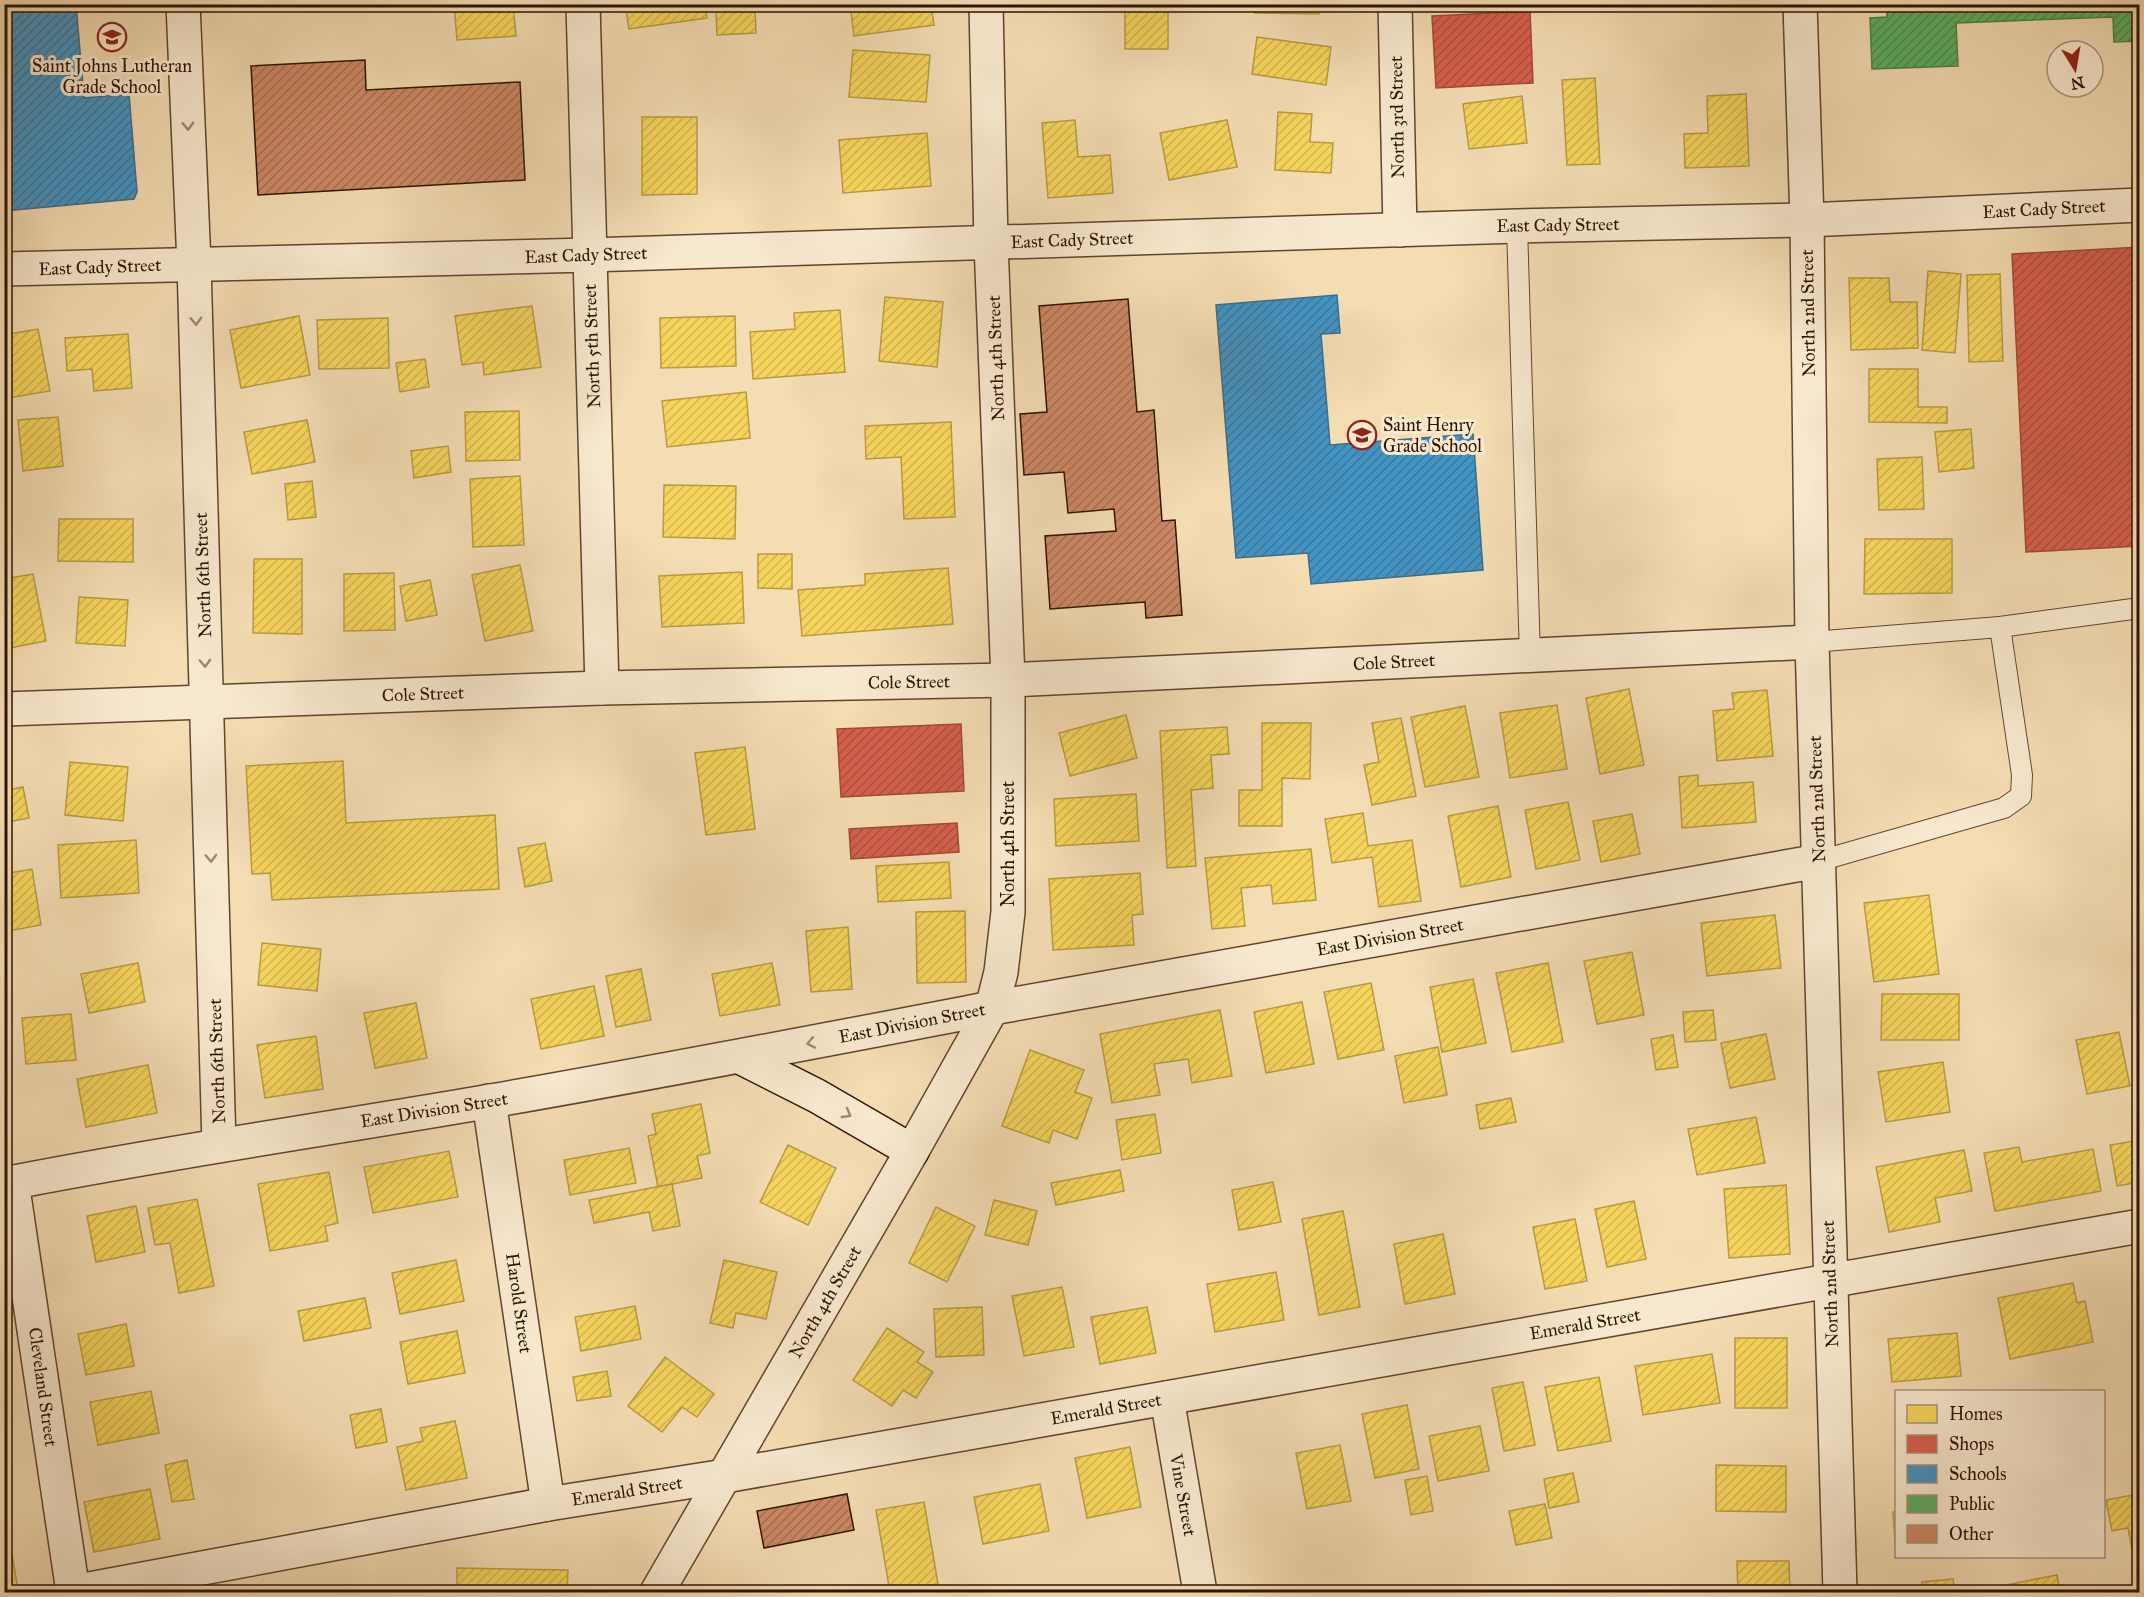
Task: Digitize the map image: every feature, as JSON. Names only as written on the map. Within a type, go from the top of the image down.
[{"type":"street","name":"North 6th Street","points":[[183,4],[194,264],[219,1145]]},
{"type":"street","name":"North 5th Street","points":[[583,4],[602,688]]},
{"type":"street","name":"North 4th Street","points":[[657,1593],[992,1008],[1001,972],[1008,912],[1008,680],[991,243],[986,4]]},
{"type":"street","name":"North 3rd Street","points":[[1395,4],[1400,230]]},
{"type":"street","name":"North 2nd Street","points":[[1800,4],[1807,220],[1812,642],[1839,1593]]},
{"type":"street","name":"East Cady Street","points":[[4,269],[589,255],[1517,226],[1807,220],[2139,205]]},
{"type":"street","name":"Cole Street","points":[[4,709],[602,688],[1008,680],[1812,642]]},
{"type":"street","name":"East Division Street","points":[[8,1183],[740,1057],[992,1008],[1819,861]]},
{"type":"street","points":[[740,1057],[818,1096],[912,1151]]},
{"type":"street","name":"Harold Street","points":[[489,1101],[548,1504]]},
{"type":"street","name":"Cleveland Street","points":[[8,1183],[73,1592]]},
{"type":"street","name":"Emerald Street","points":[[73,1592],[548,1504],[725,1476],[2139,1226]]},
{"type":"street","name":"Vine Street","points":[[1167,1398],[1200,1593]]},
{"type":"lane","points":[[1517,226],[1530,657]]},
{"type":"lane","points":[[1812,642],[2000,627],[2139,608]]},
{"type":"lane","points":[[1819,861],[2004,808],[2021,796],[2022,775],[2000,627]]},
{"type":"building: Homes","points":[[454,4],[513,4],[516,36],[457,40]]},
{"type":"building: Homes","points":[[625,4],[705,4],[707,18],[629,29]]},
{"type":"building: Homes","points":[[850,4],[931,4],[934,25],[854,36]]},
{"type":"building: Homes","points":[[1255,4],[1319,4],[1319,14],[1255,13]]},
{"type":"building: Homes","points":[[755,9],[756,33],[717,35],[716,10]]},
{"type":"building: Homes","points":[[1125,9],[1168,9],[1168,49],[1125,49]]},
{"type":"building: Homes","points":[[1257,37],[1331,47],[1326,85],[1252,74]]},
{"type":"building: Homes","points":[[853,50],[930,55],[926,102],[849,97]]},
{"type":"building: Homes","points":[[1595,78],[1600,164],[1567,165],[1562,80]]},
{"type":"building: Homes","points":[[1746,94],[1749,166],[1685,168],[1684,134],[1708,133],[1707,96]]},
{"type":"building: Homes","points":[[1522,96],[1527,143],[1469,149],[1463,104]]},
{"type":"building: Homes","points":[[1278,112],[1312,114],[1310,142],[1333,143],[1331,173],[1275,170]]},
{"type":"building: Homes","points":[[642,117],[697,117],[697,194],[642,195]]},
{"type":"building: Homes","points":[[1075,120],[1078,157],[1110,155],[1113,193],[1048,198],[1042,123]]},
{"type":"building: Homes","points":[[1227,120],[1237,167],[1169,180],[1160,133]]},
{"type":"building: Homes","points":[[927,133],[931,186],[843,193],[839,140]]},
{"type":"building: Homes","points":[[1928,271],[1961,274],[1955,353],[1922,350]]},
{"type":"building: Homes","points":[[2000,274],[2003,361],[1969,362],[1967,275]]},
{"type":"building: Homes","points":[[1849,278],[1889,278],[1890,302],[1917,302],[1918,348],[1851,350]]},
{"type":"building: Homes","points":[[885,297],[943,302],[937,367],[879,361]]},
{"type":"building: Homes","points":[[532,306],[541,367],[484,375],[483,362],[462,365],[455,316]]},
{"type":"building: Homes","points":[[840,310],[845,372],[753,379],[750,332],[795,329],[794,313]]},
{"type":"building: Homes","points":[[299,316],[310,375],[241,388],[230,330]]},
{"type":"building: Homes","points":[[735,316],[736,366],[661,368],[660,318]]},
{"type":"building: Homes","points":[[388,318],[389,368],[319,369],[317,320]]},
{"type":"building: Homes","points":[[38,329],[50,391],[8,398],[4,378],[4,335]]},
{"type":"building: Homes","points":[[128,334],[132,388],[94,391],[92,369],[67,371],[65,338]]},
{"type":"building: Homes","points":[[425,359],[429,387],[400,392],[396,363]]},
{"type":"building: Homes","points":[[1869,369],[1918,369],[1918,407],[1947,407],[1947,423],[1869,422]]},
{"type":"building: Homes","points":[[746,392],[750,438],[667,447],[662,401]]},
{"type":"building: Homes","points":[[519,411],[520,460],[466,461],[465,412]]},
{"type":"building: Homes","points":[[58,417],[63,466],[23,471],[18,420]]},
{"type":"building: Homes","points":[[307,420],[315,462],[252,474],[244,432]]},
{"type":"building: Homes","points":[[951,422],[955,517],[904,519],[901,457],[866,459],[865,426]]},
{"type":"building: Homes","points":[[1971,429],[1974,468],[1939,472],[1935,432]]},
{"type":"building: Homes","points":[[448,446],[451,472],[414,478],[411,451]]},
{"type":"building: Homes","points":[[1922,457],[1924,509],[1879,510],[1877,459]]},
{"type":"building: Homes","points":[[520,476],[524,545],[473,547],[470,479]]},
{"type":"building: Homes","points":[[312,481],[316,517],[288,520],[285,484]]},
{"type":"building: Homes","points":[[664,485],[736,486],[735,539],[663,537]]},
{"type":"building: Homes","points":[[4,500],[10,526],[4,527]]},
{"type":"building: Homes","points":[[59,519],[133,519],[133,562],[58,561]]},
{"type":"building: Homes","points":[[1865,539],[1952,539],[1952,593],[1864,594]]},
{"type":"building: Homes","points":[[758,554],[792,554],[792,589],[758,588]]},
{"type":"building: Homes","points":[[254,559],[302,559],[302,634],[253,633]]},
{"type":"building: Homes","points":[[520,565],[533,631],[485,641],[472,575]]},
{"type":"building: Homes","points":[[948,568],[953,624],[802,636],[798,590],[865,585],[865,574]]},
{"type":"building: Homes","points":[[742,572],[744,623],[662,627],[659,576]]},
{"type":"building: Homes","points":[[394,573],[395,630],[344,631],[344,574]]},
{"type":"building: Homes","points":[[33,574],[46,641],[4,649],[4,579]]},
{"type":"building: Homes","points":[[430,580],[437,615],[406,621],[400,586]]},
{"type":"building: Homes","points":[[79,597],[128,600],[125,646],[76,643]]},
{"type":"building: Homes","points":[[1629,689],[1644,765],[1600,774],[1586,698]]},
{"type":"building: Homes","points":[[1767,690],[1773,756],[1717,761],[1713,711],[1734,709],[1732,693]]},
{"type":"building: Homes","points":[[1557,705],[1567,769],[1510,778],[1500,713]]},
{"type":"building: Homes","points":[[1465,706],[1479,777],[1425,787],[1411,717]]},
{"type":"building: Homes","points":[[1126,715],[1137,758],[1070,776],[1059,733]]},
{"type":"building: Homes","points":[[1401,718],[1416,796],[1372,805],[1364,765],[1379,762],[1372,723]]},
{"type":"building: Homes","points":[[1262,723],[1311,723],[1310,779],[1282,778],[1282,826],[1239,826],[1239,790],[1262,790]]},
{"type":"building: Homes","points":[[1227,727],[1229,754],[1211,755],[1213,788],[1191,790],[1196,866],[1167,868],[1160,731]]},
{"type":"building: Homes","points":[[745,747],[755,829],[706,835],[695,753]]},
{"type":"building: Homes","points":[[343,761],[346,823],[495,815],[499,889],[272,900],[270,873],[252,874],[246,766]]},
{"type":"building: Homes","points":[[70,762],[128,767],[123,821],[65,815]]},
{"type":"building: Homes","points":[[1698,775],[1698,786],[1753,782],[1756,822],[1682,828],[1679,777]]},
{"type":"building: Homes","points":[[23,787],[29,818],[7,822],[4,791]]},
{"type":"building: Homes","points":[[1136,794],[1139,841],[1056,846],[1054,799]]},
{"type":"building: Homes","points":[[1568,802],[1580,860],[1536,869],[1525,810]]},
{"type":"building: Homes","points":[[1498,806],[1511,877],[1461,887],[1448,816]]},
{"type":"building: Homes","points":[[1363,813],[1368,846],[1412,840],[1421,901],[1379,907],[1372,857],[1332,863],[1325,819]]},
{"type":"building: Homes","points":[[1632,814],[1640,854],[1601,862],[1593,821]]},
{"type":"building: Homes","points":[[136,840],[139,893],[61,898],[58,845]]},
{"type":"building: Homes","points":[[545,843],[552,881],[525,887],[518,848]]},
{"type":"building: Homes","points":[[1311,849],[1316,900],[1273,904],[1271,885],[1241,888],[1245,926],[1212,929],[1205,858]]},
{"type":"building: Homes","points":[[949,862],[951,898],[878,902],[876,866]]},
{"type":"building: Homes","points":[[32,869],[41,925],[9,931],[4,905],[4,874]]},
{"type":"building: Homes","points":[[1140,873],[1143,914],[1132,915],[1134,945],[1053,950],[1049,879]]},
{"type":"building: Homes","points":[[1929,895],[1939,974],[1874,982],[1864,903]]},
{"type":"building: Homes","points":[[965,911],[966,982],[917,983],[916,912]]},
{"type":"building: Homes","points":[[1775,915],[1781,968],[1707,976],[1701,923]]},
{"type":"building: Homes","points":[[848,927],[852,989],[811,992],[806,931]]},
{"type":"building: Homes","points":[[262,943],[321,949],[317,991],[258,985]]},
{"type":"building: Homes","points":[[1632,952],[1644,1015],[1597,1024],[1584,961]]},
{"type":"building: Homes","points":[[138,963],[145,1002],[89,1013],[81,974]]},
{"type":"building: Homes","points":[[772,963],[780,1005],[720,1016],[712,974]]},
{"type":"building: Homes","points":[[1548,963],[1563,1042],[1512,1052],[1496,973]]},
{"type":"building: Homes","points":[[641,969],[651,1020],[616,1027],[606,976]]},
{"type":"building: Homes","points":[[1473,979],[1486,1043],[1442,1052],[1430,987]]},
{"type":"building: Homes","points":[[1371,983],[1384,1050],[1338,1059],[1324,992]]},
{"type":"building: Homes","points":[[594,986],[604,1036],[541,1049],[531,999]]},
{"type":"building: Homes","points":[[1882,994],[1959,994],[1959,1040],[1881,1040]]},
{"type":"building: Homes","points":[[1302,1002],[1314,1064],[1266,1073],[1254,1012]]},
{"type":"building: Homes","points":[[416,1003],[427,1058],[375,1068],[364,1013]]},
{"type":"building: Homes","points":[[1220,1010],[1232,1076],[1192,1083],[1188,1059],[1154,1064],[1160,1095],[1112,1103],[1100,1034]]},
{"type":"building: Homes","points":[[1713,1010],[1716,1040],[1685,1042],[1683,1012]]},
{"type":"building: Homes","points":[[71,1014],[76,1060],[26,1064],[22,1018]]},
{"type":"building: Homes","points":[[2119,1032],[2130,1086],[2087,1094],[2076,1040]]},
{"type":"building: Homes","points":[[1766,1034],[1775,1079],[1730,1088],[1721,1043]]},
{"type":"building: Homes","points":[[1673,1035],[1678,1067],[1656,1070],[1651,1039]]},
{"type":"building: Homes","points":[[316,1036],[323,1089],[265,1098],[257,1045]]},
{"type":"building: Homes","points":[[1438,1047],[1447,1095],[1404,1103],[1395,1056]]},
{"type":"building: Homes","points":[[1030,1050],[1084,1070],[1075,1092],[1092,1098],[1077,1139],[1053,1130],[1049,1143],[1002,1126]]},
{"type":"building: Homes","points":[[1943,1062],[1950,1112],[1886,1122],[1878,1072]]},
{"type":"building: Homes","points":[[148,1065],[157,1113],[86,1127],[77,1079]]},
{"type":"building: Homes","points":[[1511,1098],[1516,1122],[1480,1129],[1476,1105]]},
{"type":"building: Homes","points":[[701,1104],[710,1153],[697,1156],[702,1178],[658,1187],[648,1136],[656,1134],[652,1114]]},
{"type":"building: Homes","points":[[1155,1114],[1161,1153],[1122,1160],[1116,1120]]},
{"type":"building: Homes","points":[[1756,1117],[1765,1163],[1697,1175],[1688,1129]]},
{"type":"building: Homes","points":[[2140,1140],[2140,1182],[2117,1186],[2110,1145]]},
{"type":"building: Homes","points":[[788,1145],[836,1168],[808,1225],[760,1202]]},
{"type":"building: Homes","points":[[2019,1147],[2022,1162],[2093,1149],[2101,1191],[1995,1211],[1984,1153]]},
{"type":"building: Homes","points":[[629,1148],[636,1183],[570,1195],[564,1160]]},
{"type":"building: Homes","points":[[1964,1150],[1972,1191],[1935,1198],[1940,1222],[1889,1232],[1876,1167]]},
{"type":"building: Homes","points":[[449,1151],[458,1197],[373,1213],[364,1167]]},
{"type":"building: Homes","points":[[1120,1170],[1124,1191],[1056,1205],[1051,1183]]},
{"type":"building: Homes","points":[[329,1172],[338,1223],[325,1226],[328,1241],[270,1251],[258,1184]]},
{"type":"building: Homes","points":[[1273,1182],[1281,1222],[1239,1230],[1232,1190]]},
{"type":"building: Homes","points":[[672,1184],[680,1226],[653,1231],[649,1212],[594,1223],[589,1200]]},
{"type":"building: Homes","points":[[1786,1185],[1790,1254],[1729,1258],[1724,1189]]},
{"type":"building: Homes","points":[[197,1199],[214,1286],[179,1293],[170,1243],[155,1245],[148,1208]]},
{"type":"building: Homes","points":[[994,1200],[1037,1211],[1028,1245],[985,1235]]},
{"type":"building: Homes","points":[[1634,1201],[1646,1259],[1607,1267],[1595,1209]]},
{"type":"building: Homes","points":[[136,1206],[145,1252],[96,1262],[87,1216]]},
{"type":"building: Homes","points":[[936,1207],[975,1226],[947,1282],[909,1263]]},
{"type":"building: Homes","points":[[1343,1211],[1360,1307],[1319,1315],[1302,1219]]},
{"type":"building: Homes","points":[[1575,1219],[1587,1281],[1545,1289],[1533,1227]]},
{"type":"building: Homes","points":[[1443,1234],[1455,1294],[1405,1304],[1394,1244]]},
{"type":"building: Homes","points":[[456,1260],[464,1301],[400,1314],[392,1273]]},
{"type":"building: Homes","points":[[724,1260],[777,1272],[766,1319],[736,1313],[733,1328],[710,1323]]},
{"type":"building: Homes","points":[[1276,1272],[1284,1320],[1215,1332],[1207,1284]]},
{"type":"building: Homes","points":[[2073,1283],[2077,1303],[2085,1301],[2093,1342],[2010,1359],[1998,1298]]},
{"type":"building: Homes","points":[[1062,1287],[1074,1347],[1024,1356],[1012,1296]]},
{"type":"building: Homes","points":[[365,1298],[371,1328],[304,1341],[298,1311]]},
{"type":"building: Homes","points":[[635,1306],[641,1339],[581,1351],[575,1317]]},
{"type":"building: Homes","points":[[982,1307],[984,1355],[936,1357],[934,1309]]},
{"type":"building: Homes","points":[[1147,1307],[1156,1353],[1100,1364],[1091,1317]]},
{"type":"building: Homes","points":[[126,1324],[134,1366],[86,1375],[78,1334]]},
{"type":"building: Homes","points":[[887,1328],[924,1352],[917,1362],[933,1372],[916,1398],[903,1390],[892,1406],[853,1380]]},
{"type":"building: Homes","points":[[457,1331],[465,1373],[408,1384],[400,1342]]},
{"type":"building: Homes","points":[[1957,1333],[1961,1376],[1892,1382],[1888,1339]]},
{"type":"building: Homes","points":[[1735,1338],[1787,1338],[1787,1408],[1735,1408]]},
{"type":"building: Homes","points":[[1712,1354],[1720,1403],[1643,1415],[1635,1366]]},
{"type":"building: Homes","points":[[665,1357],[714,1394],[697,1417],[682,1407],[662,1432],[628,1406]]},
{"type":"building: Homes","points":[[607,1371],[611,1396],[577,1401],[573,1377]]},
{"type":"building: Homes","points":[[1599,1377],[1611,1441],[1558,1451],[1545,1387]]},
{"type":"building: Homes","points":[[1523,1382],[1535,1445],[1504,1451],[1492,1388]]},
{"type":"building: Homes","points":[[151,1391],[159,1433],[98,1445],[90,1402]]},
{"type":"building: Homes","points":[[1407,1405],[1419,1469],[1375,1478],[1362,1414]]},
{"type":"building: Homes","points":[[381,1409],[387,1442],[356,1448],[350,1415]]},
{"type":"building: Homes","points":[[455,1421],[467,1478],[406,1490],[397,1447],[423,1441],[420,1428]]},
{"type":"building: Homes","points":[[1480,1426],[1489,1471],[1438,1481],[1429,1436]]},
{"type":"building: Homes","points":[[1340,1445],[1351,1501],[1307,1509],[1296,1453]]},
{"type":"building: Homes","points":[[1130,1447],[1141,1507],[1087,1518],[1075,1458]]},
{"type":"building: Homes","points":[[187,1460],[194,1499],[172,1502],[165,1465]]},
{"type":"building: Homes","points":[[1716,1465],[1786,1466],[1786,1512],[1716,1511]]},
{"type":"building: Homes","points":[[1573,1473],[1579,1502],[1549,1508],[1544,1479]]},
{"type":"building: Homes","points":[[1427,1476],[1433,1511],[1411,1515],[1405,1480]]},
{"type":"building: Homes","points":[[1040,1484],[1049,1531],[983,1544],[974,1497]]},
{"type":"building: Homes","points":[[150,1489],[160,1539],[94,1552],[84,1502]]},
{"type":"building: Homes","points":[[2132,1495],[2135,1507],[2140,1506],[2140,1575],[2137,1576],[2128,1528],[2112,1531],[2106,1500]]},
{"type":"building: Homes","points":[[924,1502],[938,1584],[890,1592],[876,1510]]},
{"type":"building: Homes","points":[[1545,1504],[1552,1538],[1516,1545],[1509,1511]]},
{"type":"building: Homes","points":[[1893,1512],[1895,1512],[1895,1542]]},
{"type":"building: Homes","points":[[12,1554],[18,1590],[4,1592],[4,1555]]},
{"type":"building: Homes","points":[[1737,1561],[1789,1561],[1790,1592],[1738,1592]]},
{"type":"building: Homes","points":[[457,1568],[568,1570],[567,1592],[457,1592]]},
{"type":"building: Homes","points":[[2057,1575],[2060,1592],[1990,1592],[1990,1588]]},
{"type":"building: Homes","points":[[1953,1579],[1955,1592],[1923,1592],[1922,1582]]},
{"type":"building: Shops","points":[[1530,11],[1533,83],[1436,88],[1432,16]]},
{"type":"building: Shops","points":[[2140,247],[2140,546],[2026,552],[2012,254]]},
{"type":"building: Shops","points":[[961,724],[964,791],[841,797],[837,729]]},
{"type":"building: Shops","points":[[957,823],[959,852],[851,859],[849,829]]},
{"type":"building: Schools","points":[[4,4],[76,4],[84,98],[129,94],[137,192],[134,199],[4,211]]},
{"type":"building: Schools","points":[[1337,295],[1340,333],[1321,334],[1330,445],[1473,434],[1483,570],[1311,584],[1308,553],[1236,558],[1216,305]]},
{"type":"building: Public","points":[[1887,4],[2140,4],[2140,41],[2114,42],[2113,17],[1956,23],[1958,66],[1872,69],[1870,18],[1887,17]]},
{"type":"building: Other","points":[[365,60],[366,90],[520,82],[525,180],[258,195],[251,66]]},
{"type":"building: Other","points":[[1128,299],[1137,412],[1154,410],[1162,521],[1175,520],[1182,615],[1146,618],[1145,602],[1050,609],[1045,536],[1116,531],[1114,509],[1068,513],[1064,472],[1024,475],[1020,414],[1047,412],[1039,306]]},
{"type":"building: Other","points":[[847,1494],[854,1530],[764,1548],[757,1511]]},
{"type":"place","name":"Saint Johns Lutheran Grade School","points":[[112,37]]},
{"type":"place","name":"Saint Henry Grade School","points":[[1362,435]]}]
